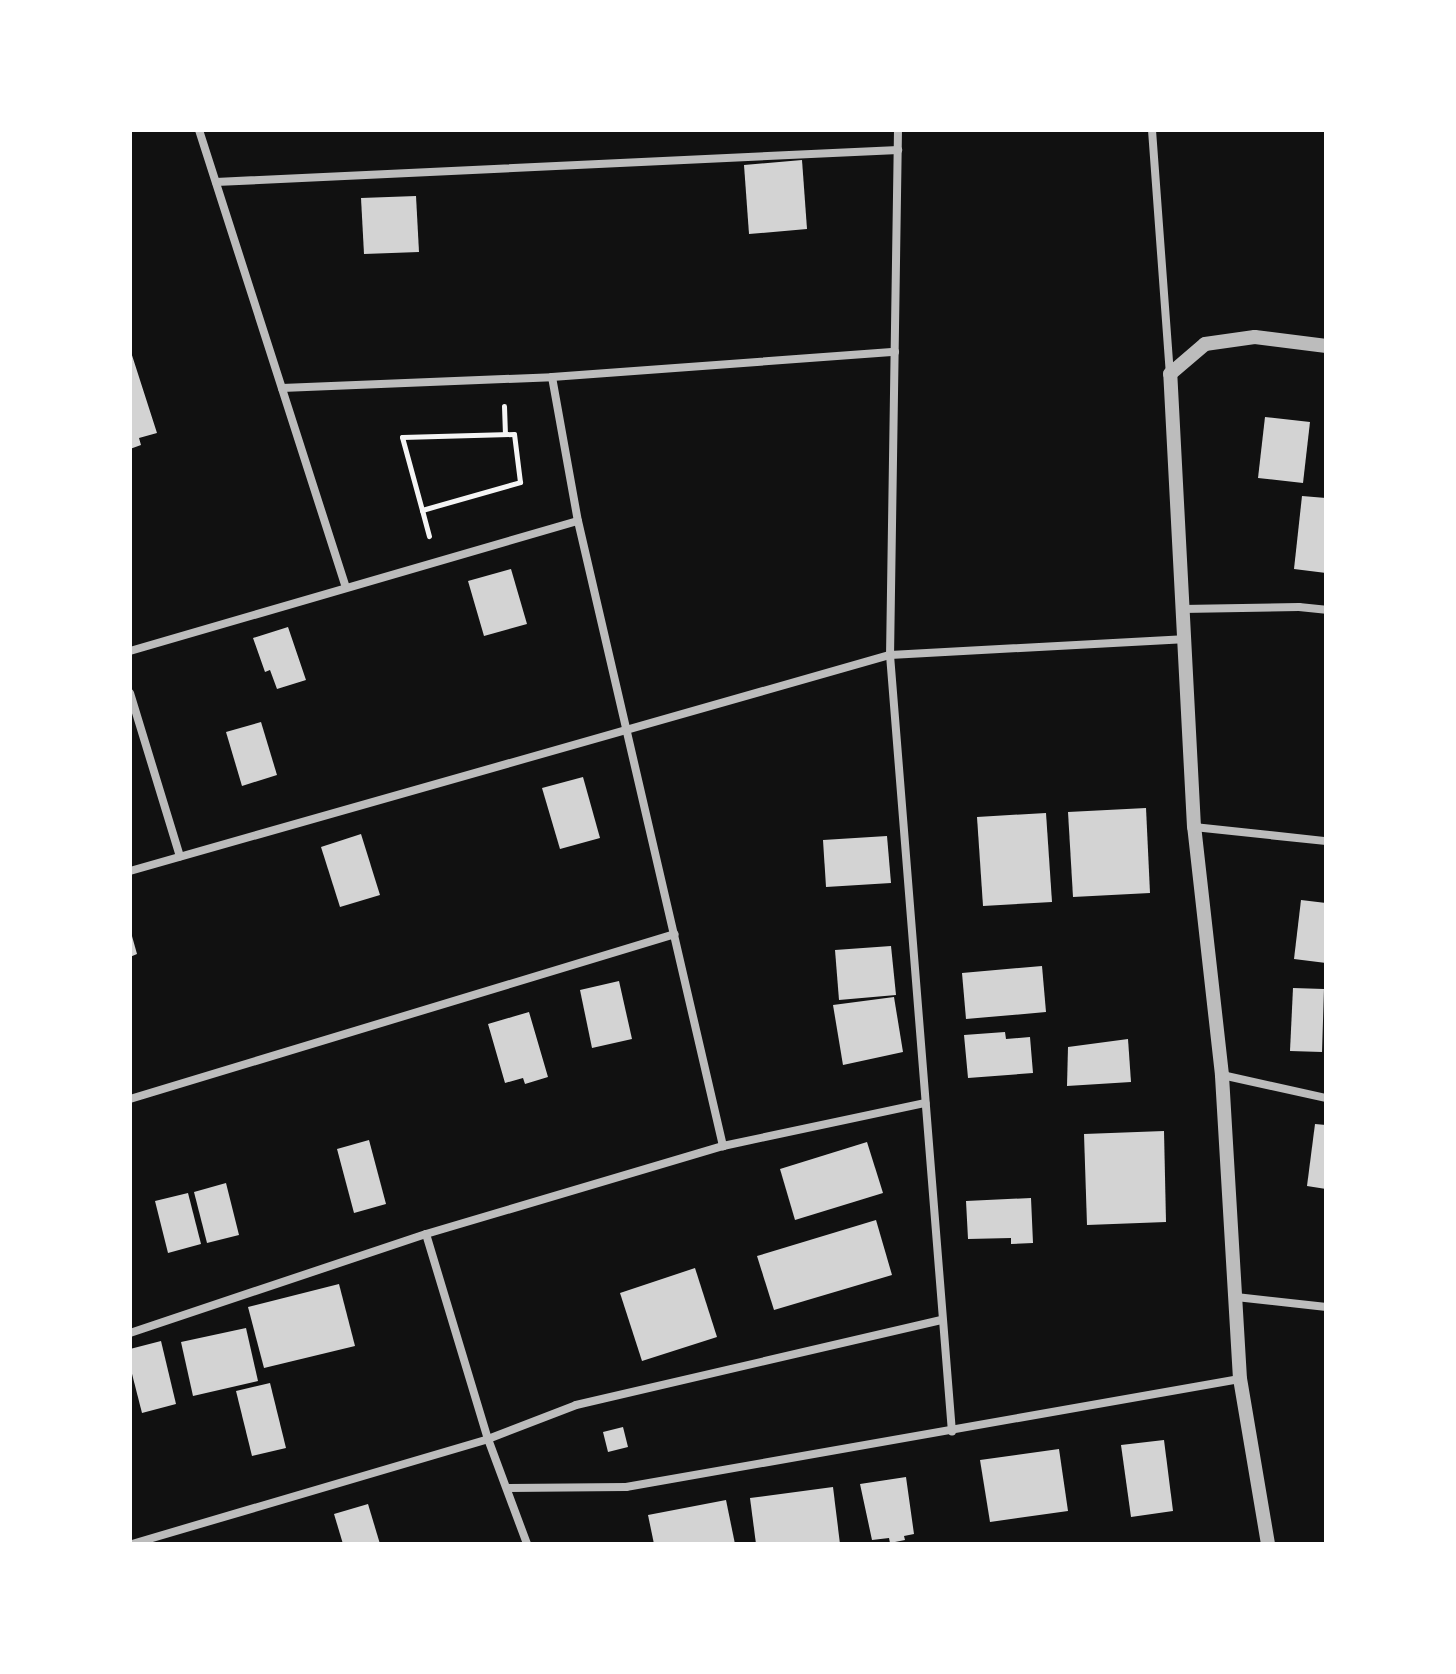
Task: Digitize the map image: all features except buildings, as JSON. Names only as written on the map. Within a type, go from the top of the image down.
[{"type":"street","points":[[199,130],[345,586]]},
{"type":"street","points":[[898,130],[890,655],[952,1432]]},
{"type":"street","points":[[1152,130],[1170,374],[1194,827],[1222,1075],[1240,1379],[1268,1544]]},
{"type":"street","points":[[216,182],[898,150]]},
{"type":"street","points":[[1170,374],[1205,344],[1255,337],[1326,346]]},
{"type":"street","points":[[282,388],[552,377],[895,352]]},
{"type":"street","points":[[552,377],[578,521],[629,729],[723,1146]]},
{"type":"street","points":[[130,651],[345,586],[578,521]]},
{"type":"street","points":[[1182,609],[1299,607],[1326,610]]},
{"type":"street","points":[[130,871],[890,655],[1183,639]]},
{"type":"street","points":[[130,693],[180,857]]},
{"type":"street","points":[[1194,827],[1326,841]]},
{"type":"street","points":[[130,1099],[675,934]]},
{"type":"street","points":[[1222,1075],[1326,1098]]},
{"type":"street","points":[[130,1333],[426,1234],[723,1146],[925,1103]]},
{"type":"street","points":[[426,1234],[488,1439],[509,1488],[527,1544]]},
{"type":"street","points":[[1236,1297],[1326,1307]]},
{"type":"street","points":[[132,1544],[488,1439],[576,1405],[941,1320]]},
{"type":"street","points":[[509,1488],[626,1487],[1240,1379]]},
{"type":"path","points":[[504,406],[505,434]]},
{"type":"path","points":[[422,510],[520,482],[514,434],[402,437],[429,536]]}]
